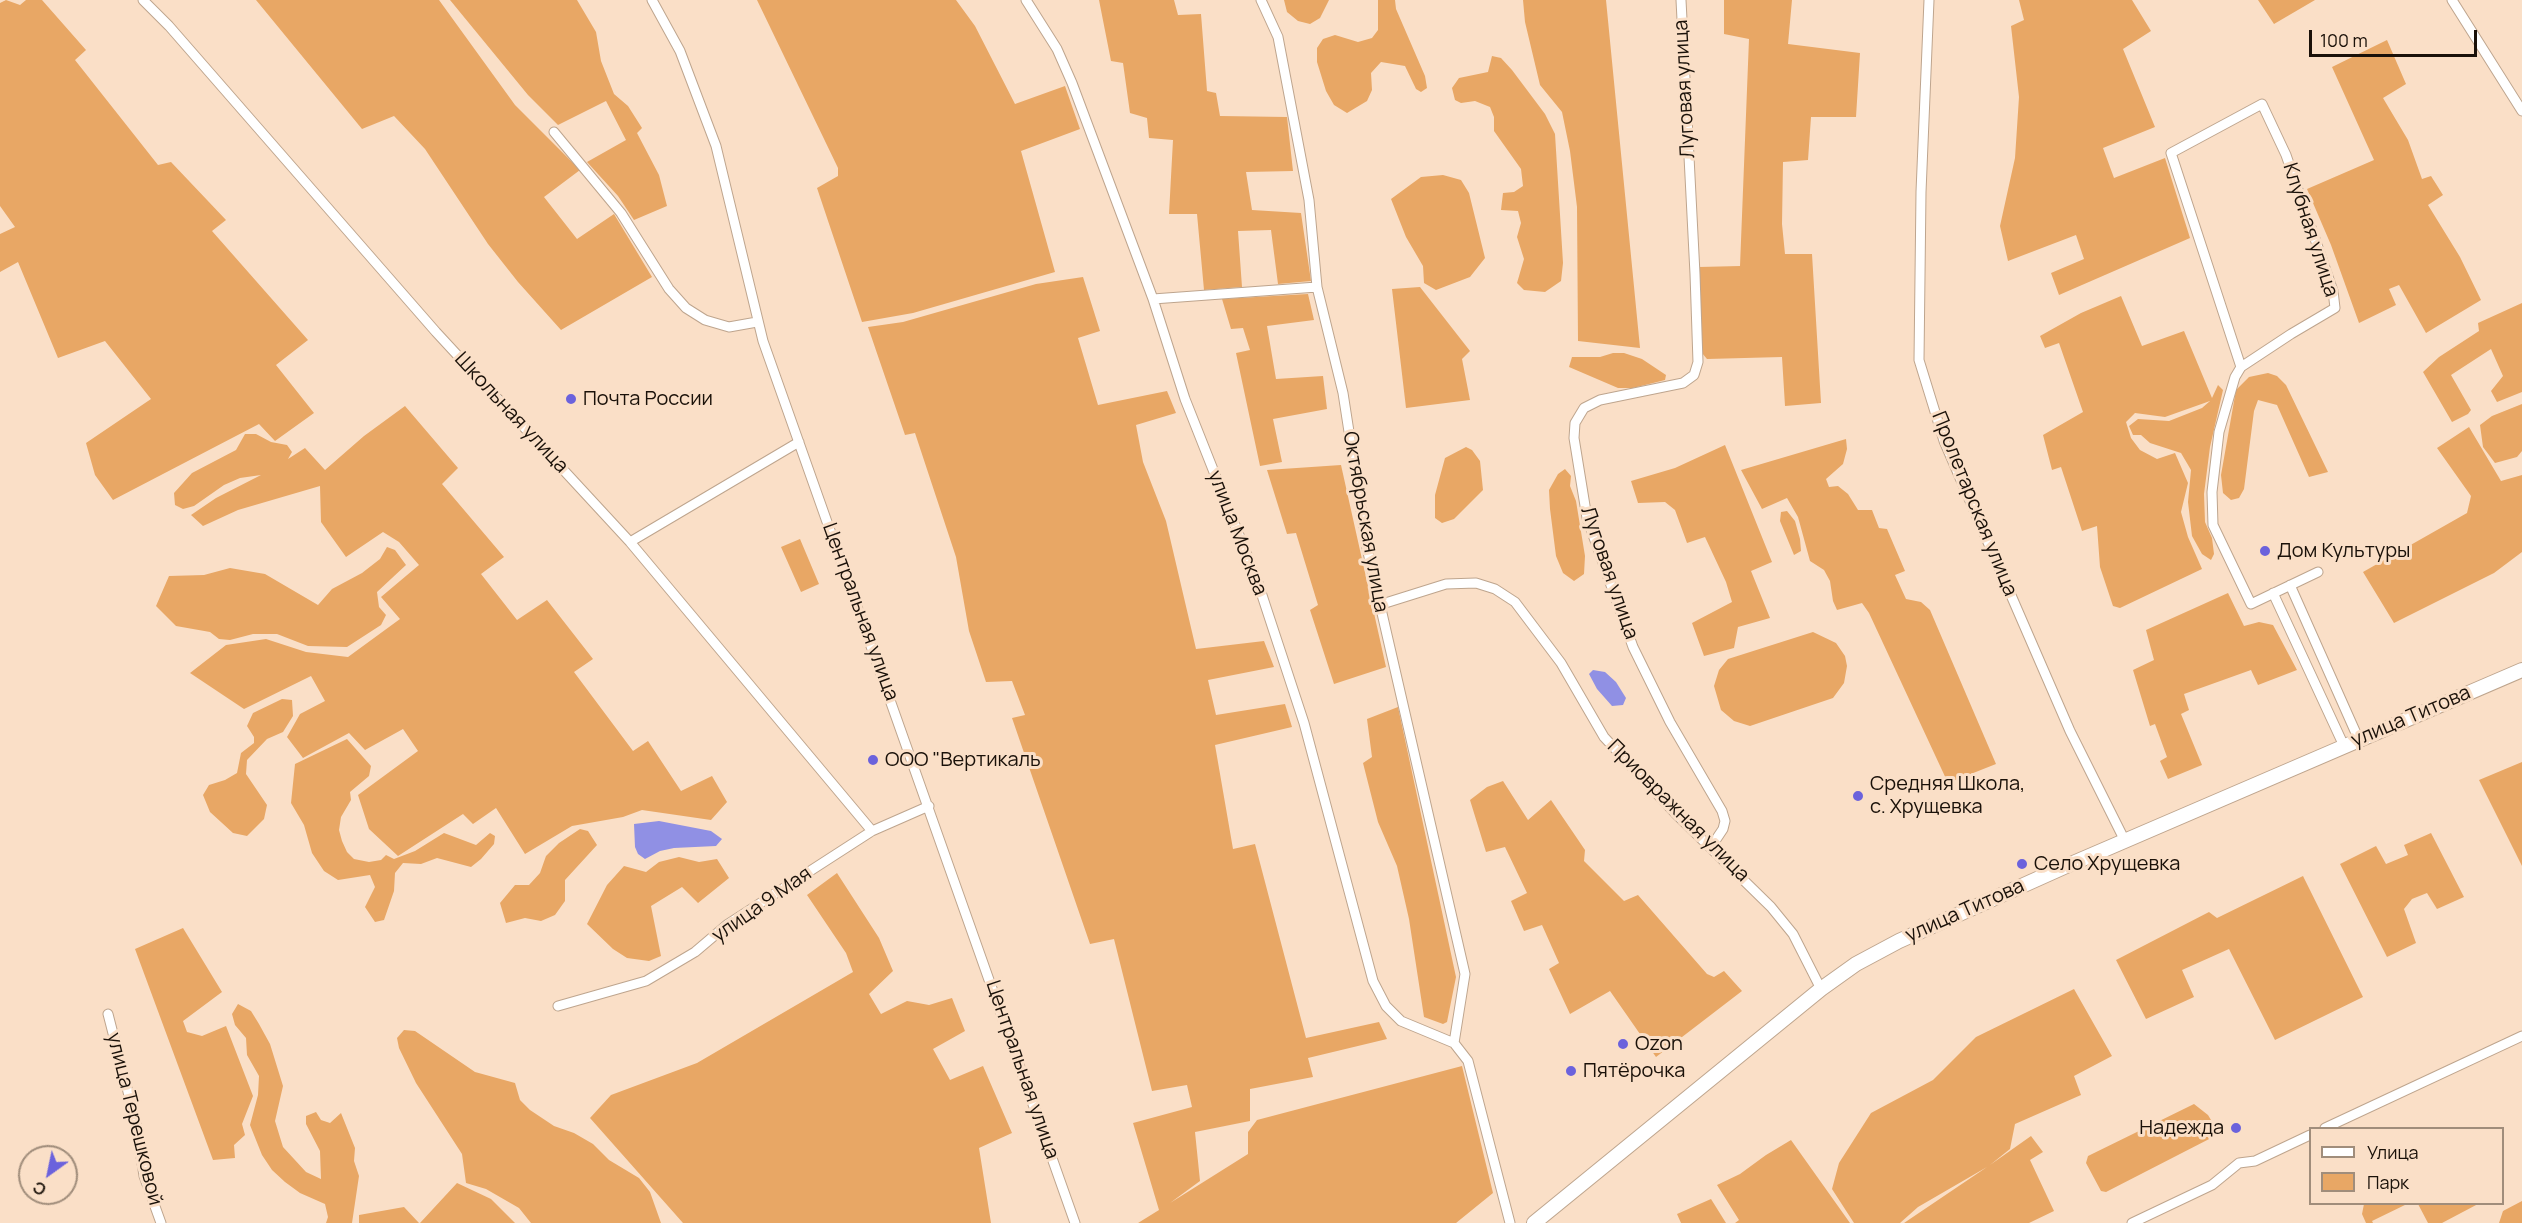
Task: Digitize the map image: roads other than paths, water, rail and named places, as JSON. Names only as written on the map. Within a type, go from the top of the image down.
[{"type":"main road","name":"улица Титова","points":[[1534,1223],[1821,989],[1856,964],[1899,941],[2125,841],[2522,670]]},
{"type":"street","name":"Школьная улица","points":[[143,0],[170,26],[286,163],[436,332],[630,542],[872,831]]},
{"type":"street","name":"Центральная улица","points":[[652,0],[680,51],[716,146],[757,322],[1075,1223]]},
{"type":"street","name":"улица Москва","points":[[1026,0],[1057,50],[1072,83],[1153,299],[1185,399],[1258,583],[1304,723],[1373,981],[1386,1006],[1401,1021],[1454,1043]]},
{"type":"street","name":"Октябрьская улица","points":[[1261,0],[1278,36],[1309,200],[1317,287],[1343,393],[1354,476],[1379,605],[1465,974],[1454,1043]]},
{"type":"street","name":"Луговая улица","points":[[1681,0],[1698,362],[1695,375],[1683,383],[1599,400],[1584,408],[1575,423],[1574,438],[1587,518],[1633,647],[1670,722],[1722,811],[1725,821],[1723,829],[1711,848]]},
{"type":"street","name":"Пролетарская улица","points":[[1929,0],[1919,360],[1949,452],[2070,731],[2125,841]]},
{"type":"street","points":[[2452,0],[2522,111]]},
{"type":"street","name":"Клубная улица","points":[[2262,104],[2286,155],[2333,291],[2335,308],[2290,334],[2241,368],[2171,153],[2262,104]]},
{"type":"street","points":[[554,132],[621,213],[669,289],[686,308],[705,320],[729,327],[757,322]]},
{"type":"street","points":[[1153,299],[1317,287]]},
{"type":"street","points":[[2241,368],[2235,377],[2219,432],[2212,492],[2213,525],[2251,604],[2318,572]]},
{"type":"street","points":[[630,542],[799,442]]},
{"type":"street","name":"Приовражная улица","points":[[1379,605],[1446,584],[1476,583],[1495,589],[1515,602],[1561,663],[1604,736],[1675,813],[1726,864],[1747,881],[1793,934],[1821,989]]},
{"type":"street","points":[[2290,585],[2359,740]]},
{"type":"street","points":[[2273,593],[2344,746]]},
{"type":"street","name":"улица 9 Мая","points":[[558,1006],[646,981],[695,952],[728,924],[872,831],[929,806]]},
{"type":"street","name":"улица Терешковой","points":[[108,1014],[136,1123],[144,1176],[161,1223]]},
{"type":"street","points":[[2327,1127],[2522,1036]]},
{"type":"street","points":[[1454,1043],[1468,1060],[1510,1223]]},
{"type":"street","points":[[2132,1223],[2212,1185],[2240,1163],[2255,1161],[2309,1135]]},
{"type":"place","name":"Почта России","points":[[571,399]]},
{"type":"place","name":"Дом Культуры","points":[[2265,551]]},
{"type":"place","name":"ООО \"Вертикаль","points":[[873,760]]},
{"type":"place","name":"Средняя Школа, с. Хрущевка","points":[[1858,796]]},
{"type":"place","name":"Село Хрущевка","points":[[2022,864]]},
{"type":"place","name":"Ozon","points":[[1623,1044]]},
{"type":"place","name":"Пятёрочка","points":[[1571,1071]]},
{"type":"place","name":"Надежда","points":[[2236,1128]]}]
